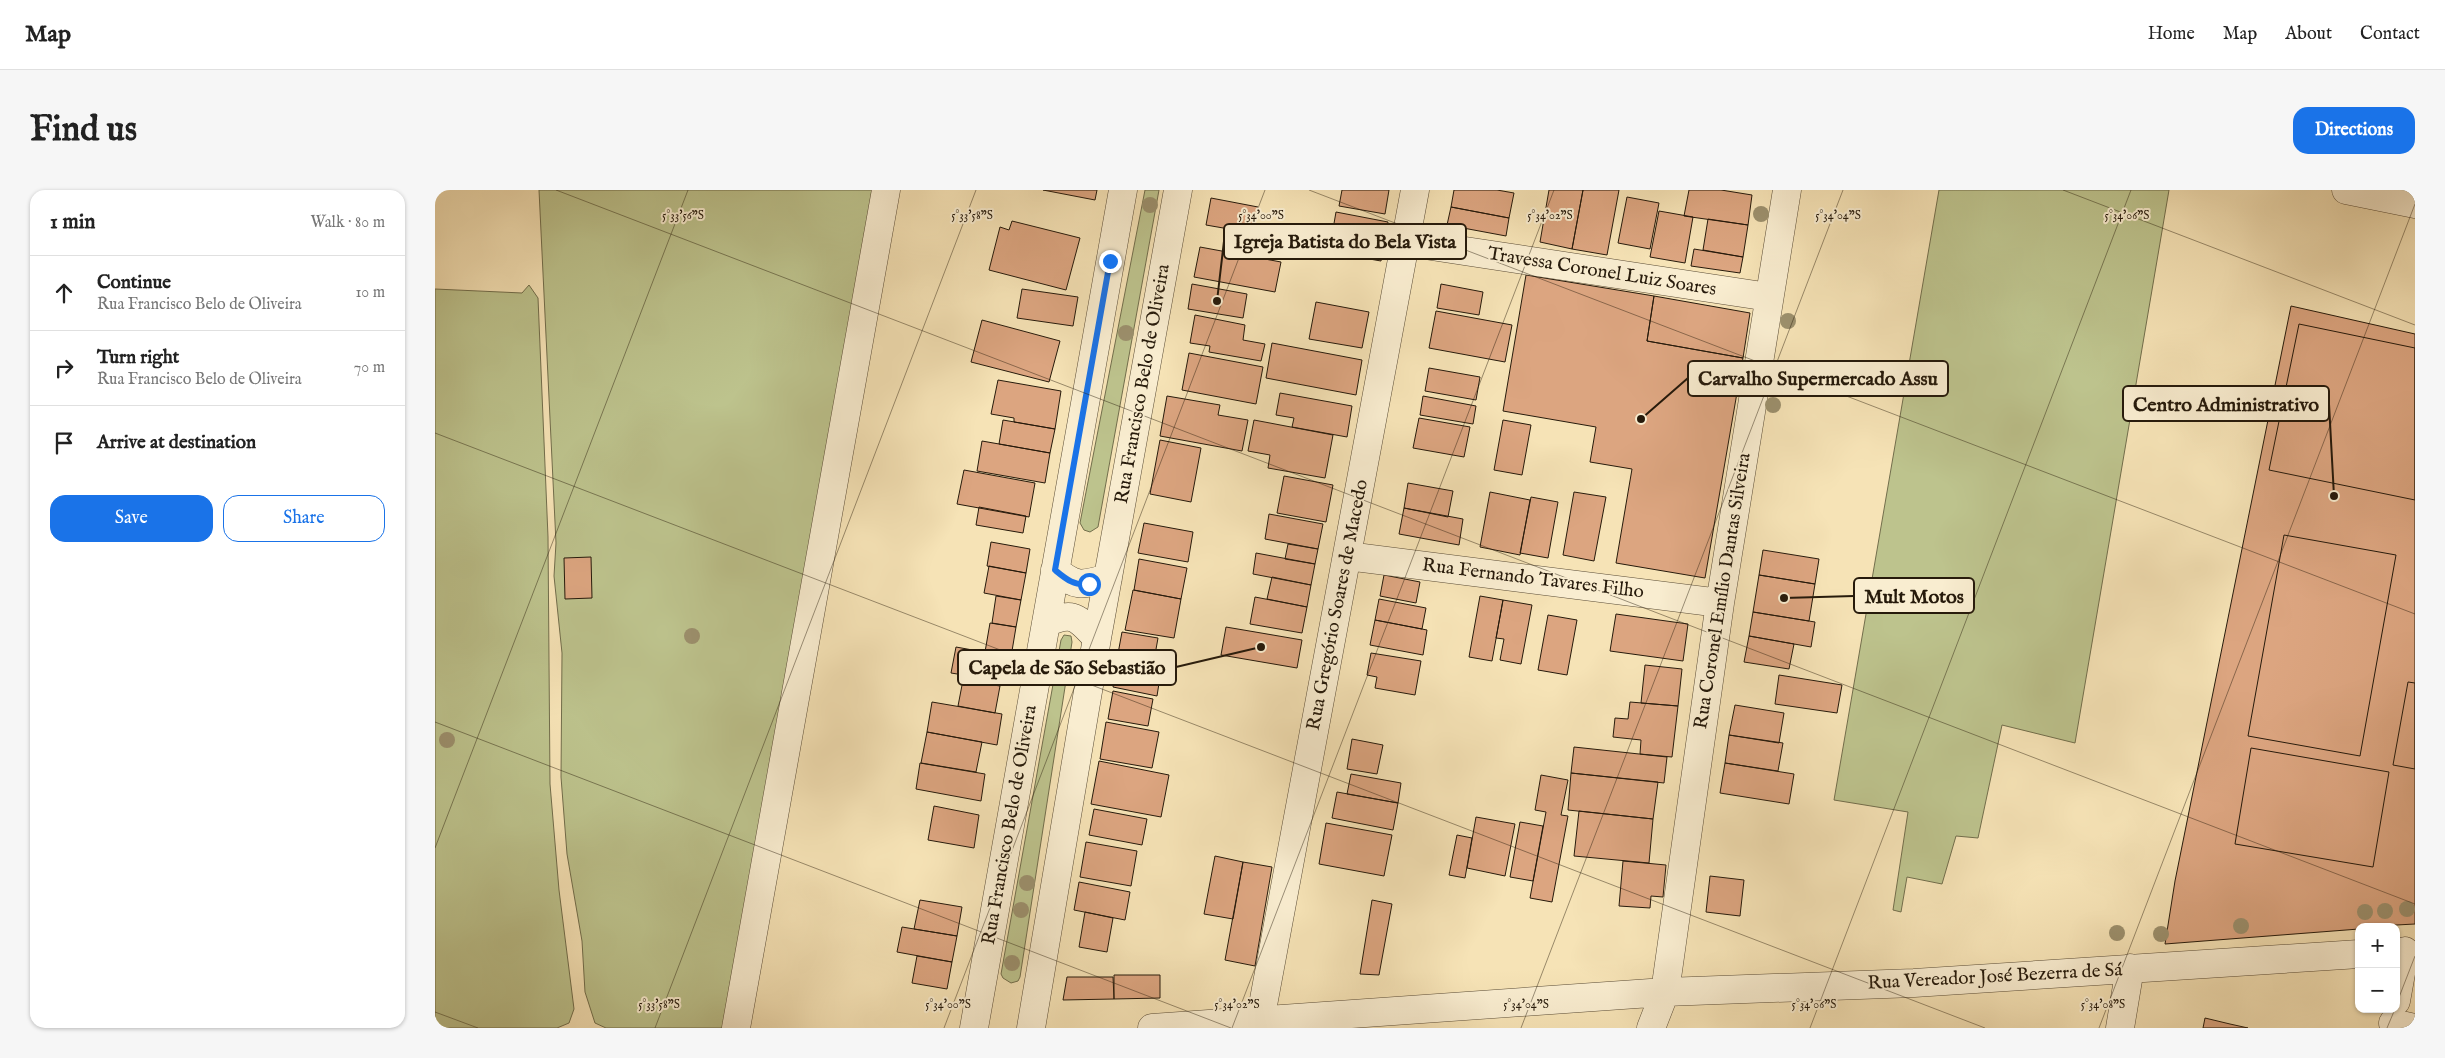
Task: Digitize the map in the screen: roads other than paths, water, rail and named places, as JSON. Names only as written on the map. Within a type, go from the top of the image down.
[{"type":"street","points":[[736,1028],[886,190]]},
{"type":"street","name":"Rua Francisco Belo de Oliveira","points":[[975,1028],[1123,190]]},
{"type":"street","name":"Rua Francisco Belo de Oliveira","points":[[1031,1028],[1097,638],[1178,190]]},
{"type":"street","name":"Rua Gregório Soares de Macedo","points":[[1260,1021],[1415,190]]},
{"type":"street","name":"Rua Coronel Emílio Dantas Silveira","points":[[1651,1028],[1665,992],[1720,603],[1787,190]]},
{"type":"street","points":[[2346,190],[2415,204]]},
{"type":"street","name":"Travessa Coronel Luiz Soares","points":[[1405,242],[1769,297]]},
{"type":"street","name":"Rua Fernando Tavares Filho","points":[[1347,556],[1720,603]]},
{"type":"street","points":[[1055,570],[1069,582],[1082,585],[1108,578]]},
{"type":"street","points":[[1046,623],[1062,616],[1073,617],[1083,623],[1097,638]]},
{"type":"street","points":[[2398,1018],[2405,951]]},
{"type":"street","name":"Rua Vereador José Bezerra de Sá","points":[[1152,1028],[1665,992],[1914,983],[2355,954]]},
{"type":"street","points":[[2120,1028],[2130,968]]},
{"type":"place","name":"Igreja Batista do Bela Vista","points":[[1217,301]]},
{"type":"place","name":"Carvalho Supermercado Assu","points":[[1641,419]]},
{"type":"place","name":"Centro Administrativo","points":[[2334,496]]},
{"type":"place","name":"Mult Motos","points":[[1784,598]]},
{"type":"place","name":"Capela de São Sebastião","points":[[1261,647]]}]
